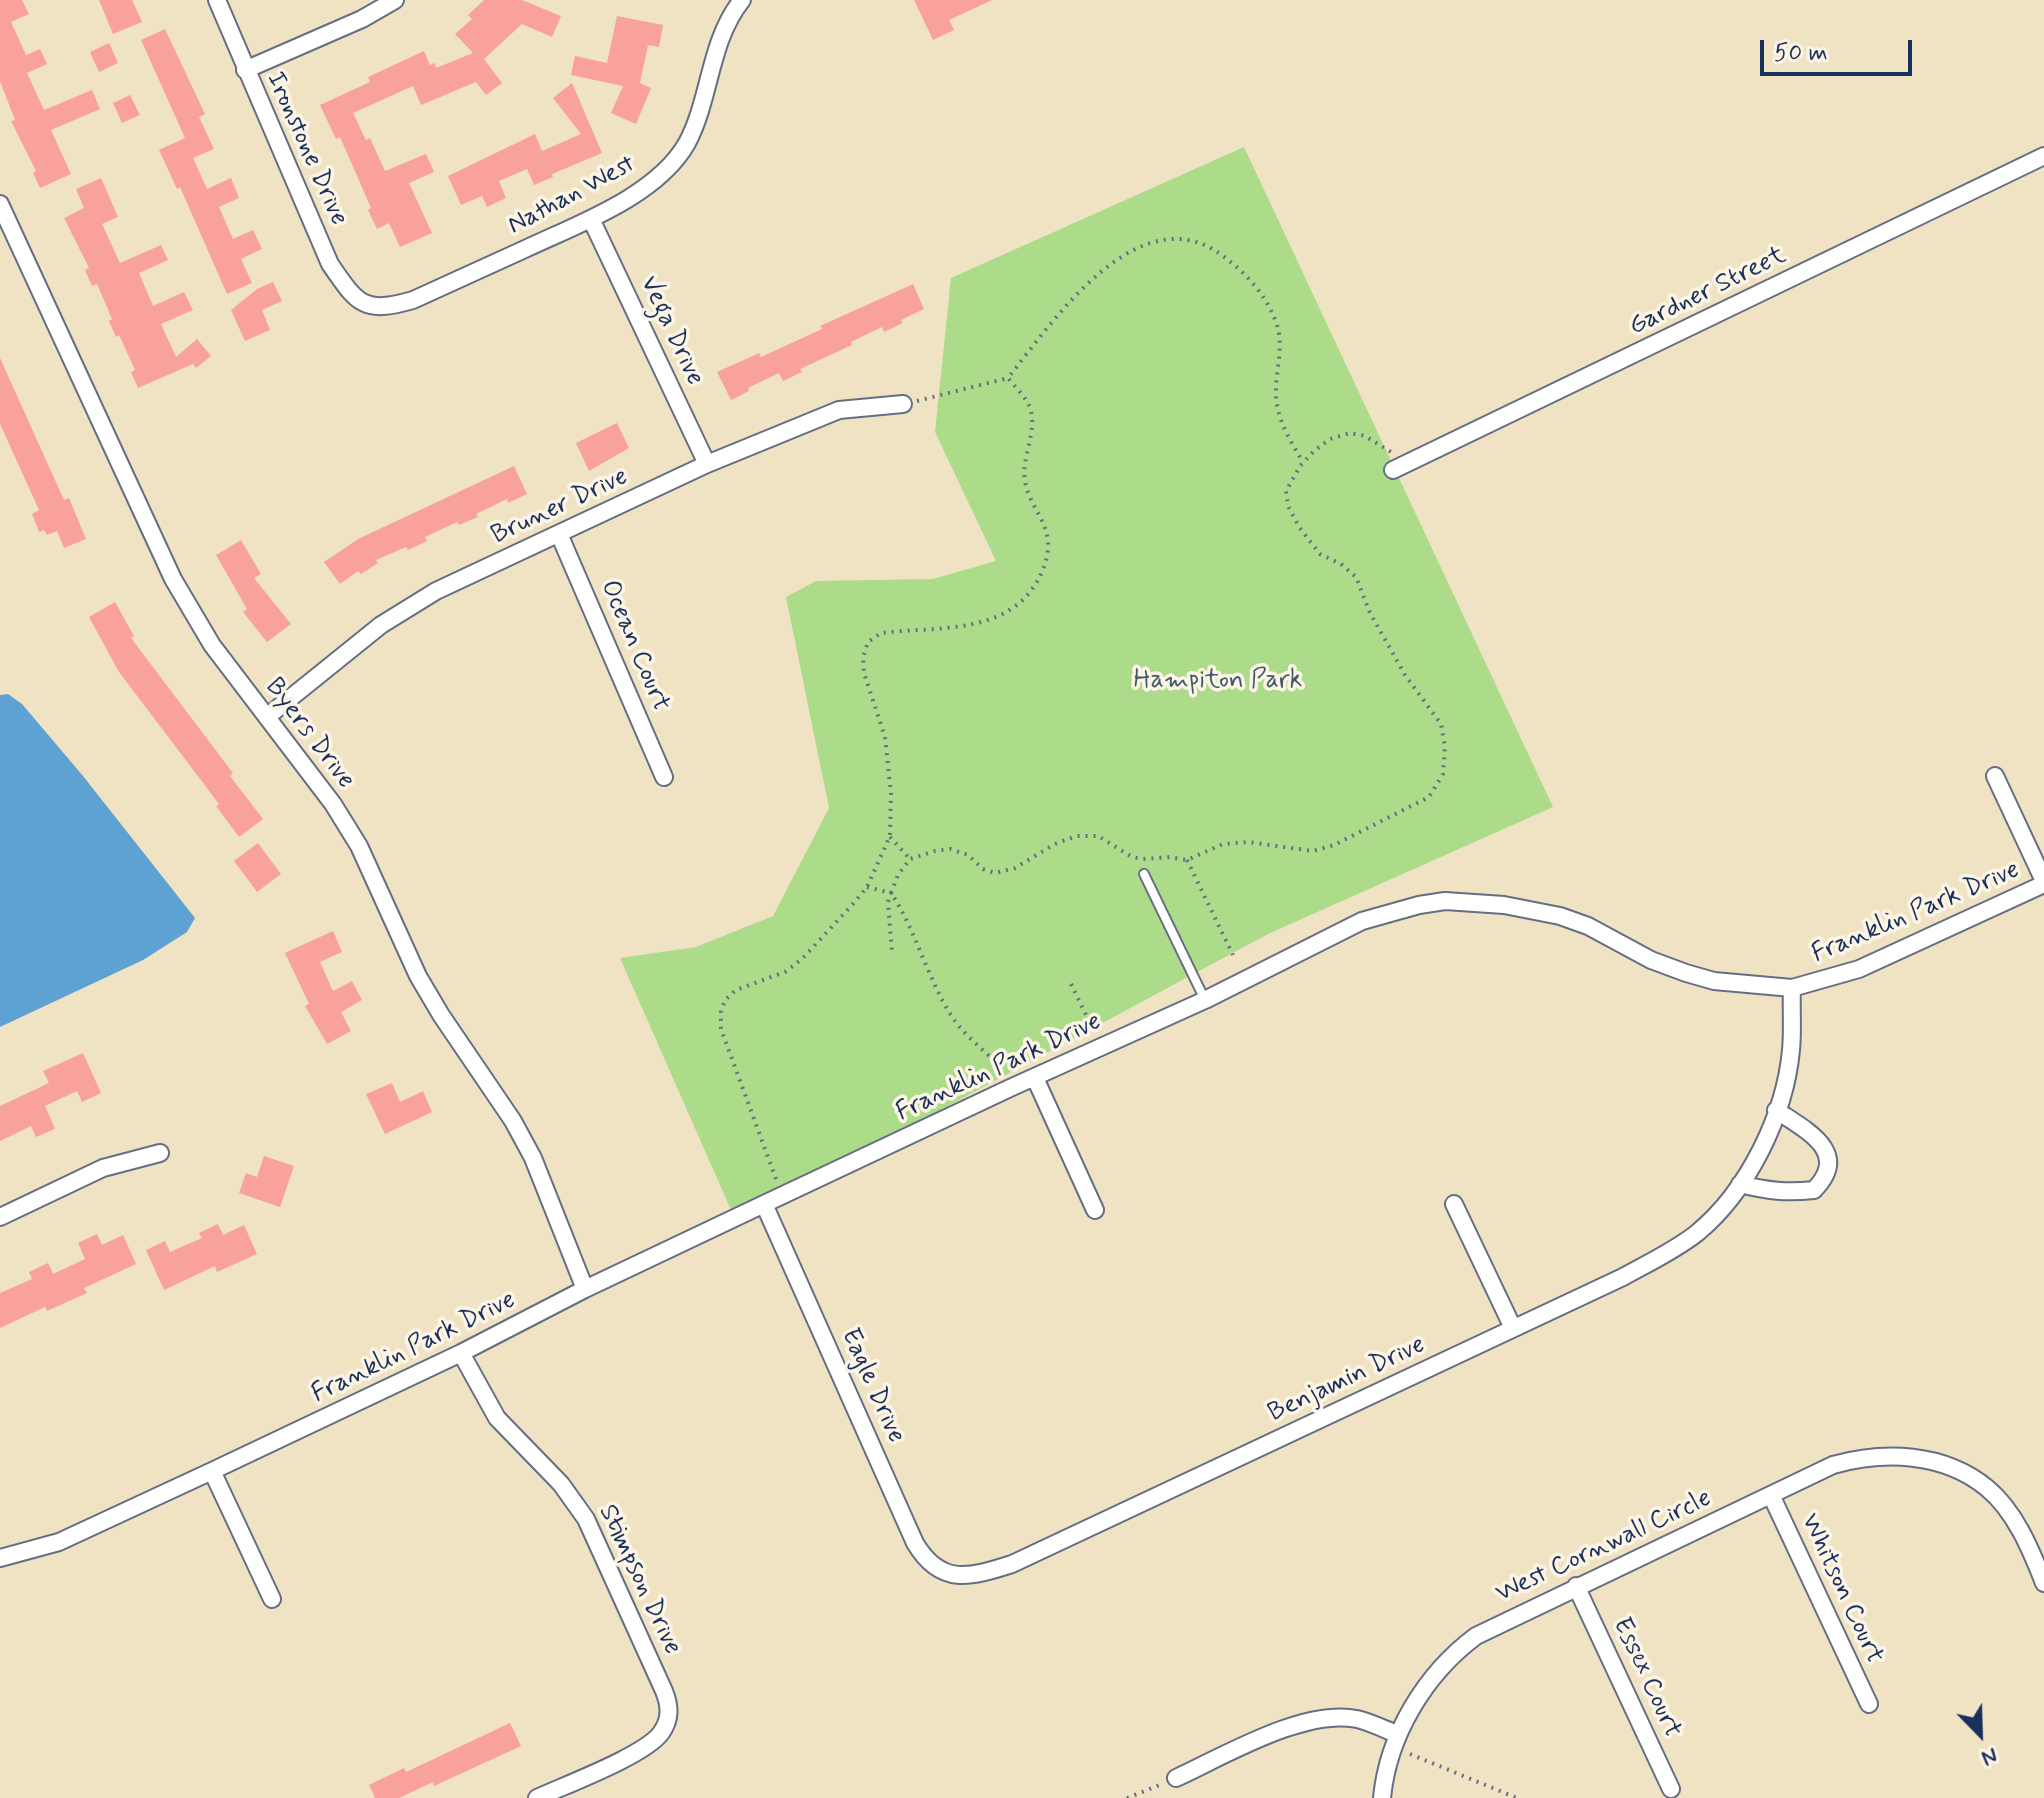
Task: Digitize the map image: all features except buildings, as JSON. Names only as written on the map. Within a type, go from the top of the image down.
[{"type":"street","name":"Ironstone Drive","points":[[217,0],[330,264],[350,292],[368,306]]},
{"type":"street","points":[[245,70],[362,19],[395,0]]},
{"type":"street","name":"Nathan West","points":[[368,306],[388,307],[413,300],[591,219],[645,188],[672,165],[694,126],[723,31],[742,0]]},
{"type":"street","name":"Gardner Street","points":[[1399,467],[2044,156]]},
{"type":"street","name":"Byers Drive","points":[[0,204],[173,579],[212,645],[333,804],[359,846],[418,976],[513,1121],[533,1158],[585,1289]]},
{"type":"street","name":"Vega Drive","points":[[591,219],[707,464]]},
{"type":"street","name":"Bruner Drive","points":[[268,716],[381,625],[436,591],[707,464],[839,410],[903,404]]},
{"type":"street","name":"Ocean Court","points":[[559,534],[664,777]]},
{"type":"street","points":[[1995,776],[2044,883]]},
{"type":"street","name":"Franklin Park Drive","points":[[0,1558],[59,1542],[212,1471],[782,1195],[1205,1000],[1362,921],[1445,901],[1504,905],[1560,916],[1588,926],[1651,960],[1686,973],[1714,981],[1792,988],[1859,969],[2044,883]]},
{"type":"street","name":"Benjamin Drive","points":[[950,1576],[978,1574],[1012,1564],[1623,1277],[1674,1250],[1699,1231],[1740,1184],[1765,1140],[1784,1091],[1791,1050],[1792,988]]},
{"type":"street","points":[[1035,1078],[1095,1210]]},
{"type":"street","points":[[1740,1184],[1774,1193],[1795,1192],[1814,1190],[1827,1177],[1831,1161],[1825,1148],[1811,1133],[1776,1110]]},
{"type":"street","points":[[0,1217],[103,1168],[160,1153]]},
{"type":"street","name":"Eagle Drive","points":[[764,1204],[915,1543],[923,1556],[950,1576]]},
{"type":"street","points":[[1454,1204],[1513,1328]]},
{"type":"street","name":"Stimpson Drive","points":[[461,1353],[497,1418],[561,1484],[586,1519],[664,1691],[669,1710],[667,1722],[655,1739],[537,1798]]},
{"type":"street","name":"West Cornwall Circle","points":[[1382,1798],[1385,1772],[1395,1740],[1438,1671],[1455,1651],[1504,1620],[1833,1465],[1860,1457],[1906,1456],[1966,1475],[1987,1488],[2023,1536],[2044,1583]]},
{"type":"street","points":[[212,1471],[272,1599]]},
{"type":"street","name":"Whitson Court","points":[[1771,1495],[1869,1704]]},
{"type":"street","name":"Essex Court","points":[[1576,1586],[1671,1789]]},
{"type":"street","points":[[1176,1778],[1310,1720],[1357,1719],[1395,1740]]},
{"type":"lane","points":[[1144,874],[1205,1000]]},
{"type":"path","points":[[903,404],[1008,378],[1082,290],[1113,261],[1137,246],[1167,238],[1192,241],[1216,251],[1237,267],[1268,306],[1281,346],[1276,395],[1280,417],[1303,462]]},
{"type":"path","points":[[782,1195],[721,1029],[721,1012],[725,1000],[736,990],[785,972],[802,959],[867,887],[890,836],[891,794],[885,737],[864,673],[863,657],[868,642],[881,633],[979,623],[1007,614],[1029,597],[1042,571],[1048,545],[1044,523],[1025,485],[1024,470],[1031,431],[1030,408],[1008,378]]},
{"type":"path","points":[[892,953],[888,902],[898,875],[910,859],[950,849],[968,855],[983,869],[995,873],[1015,868],[1055,844],[1076,836],[1098,836],[1132,857],[1187,860],[1223,844],[1248,842],[1313,851],[1334,845],[1429,797],[1443,774],[1445,746],[1441,724],[1405,675],[1370,613],[1356,577],[1341,564],[1320,554],[1299,527],[1288,506],[1286,491],[1303,462],[1330,439],[1350,433],[1379,443],[1399,467]]},
{"type":"path","points":[[890,836],[910,859]]},
{"type":"path","points":[[1187,860],[1233,955]]},
{"type":"path","points":[[867,887],[891,893],[903,911],[958,1024],[999,1066],[1010,1088]]},
{"type":"path","points":[[1071,984],[1090,1023]]},
{"type":"path","points":[[1395,1740],[1517,1798]]},
{"type":"path","points":[[1127,1798],[1176,1778]]},
{"type":"green space","name":"Hampiton Park","points":[[1244,147],[1553,807],[1268,934],[735,1219],[620,958],[696,947],[773,916],[829,808],[786,597],[816,581],[933,579],[996,561],[935,432],[951,278]]},
{"type":"water","points":[[8,694],[22,704],[83,776],[195,918],[187,932],[143,960],[0,1027],[0,695]]}]
